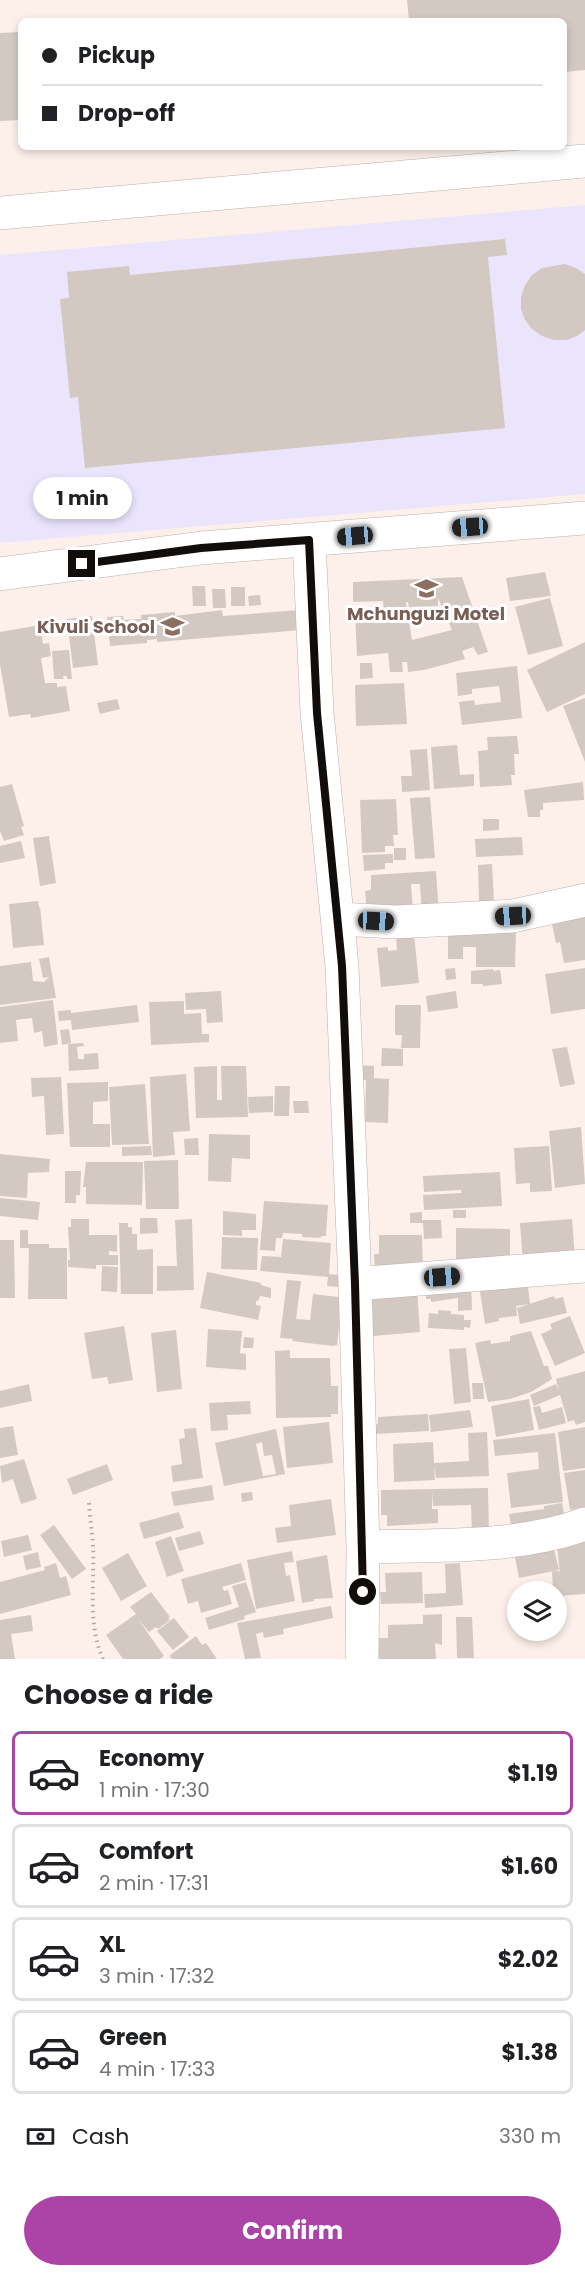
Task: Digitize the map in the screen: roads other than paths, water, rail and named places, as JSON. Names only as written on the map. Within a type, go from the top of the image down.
[{"type":"street","points":[[0,213],[585,161]]},
{"type":"street","points":[[0,574],[201,548],[585,518]]},
{"type":"street","points":[[309,540],[317,713],[342,966],[363,1547],[362,1659]]},
{"type":"street","points":[[339,920],[395,922],[513,916],[585,900]]},
{"type":"street","points":[[355,1284],[585,1266]]},
{"type":"street","points":[[363,1547],[492,1542],[525,1538],[585,1524]]},
{"type":"place","name":"Mchunguzi Motel","points":[[426,588]]},
{"type":"place","name":"Kivuli School","points":[[173,627]]}]
